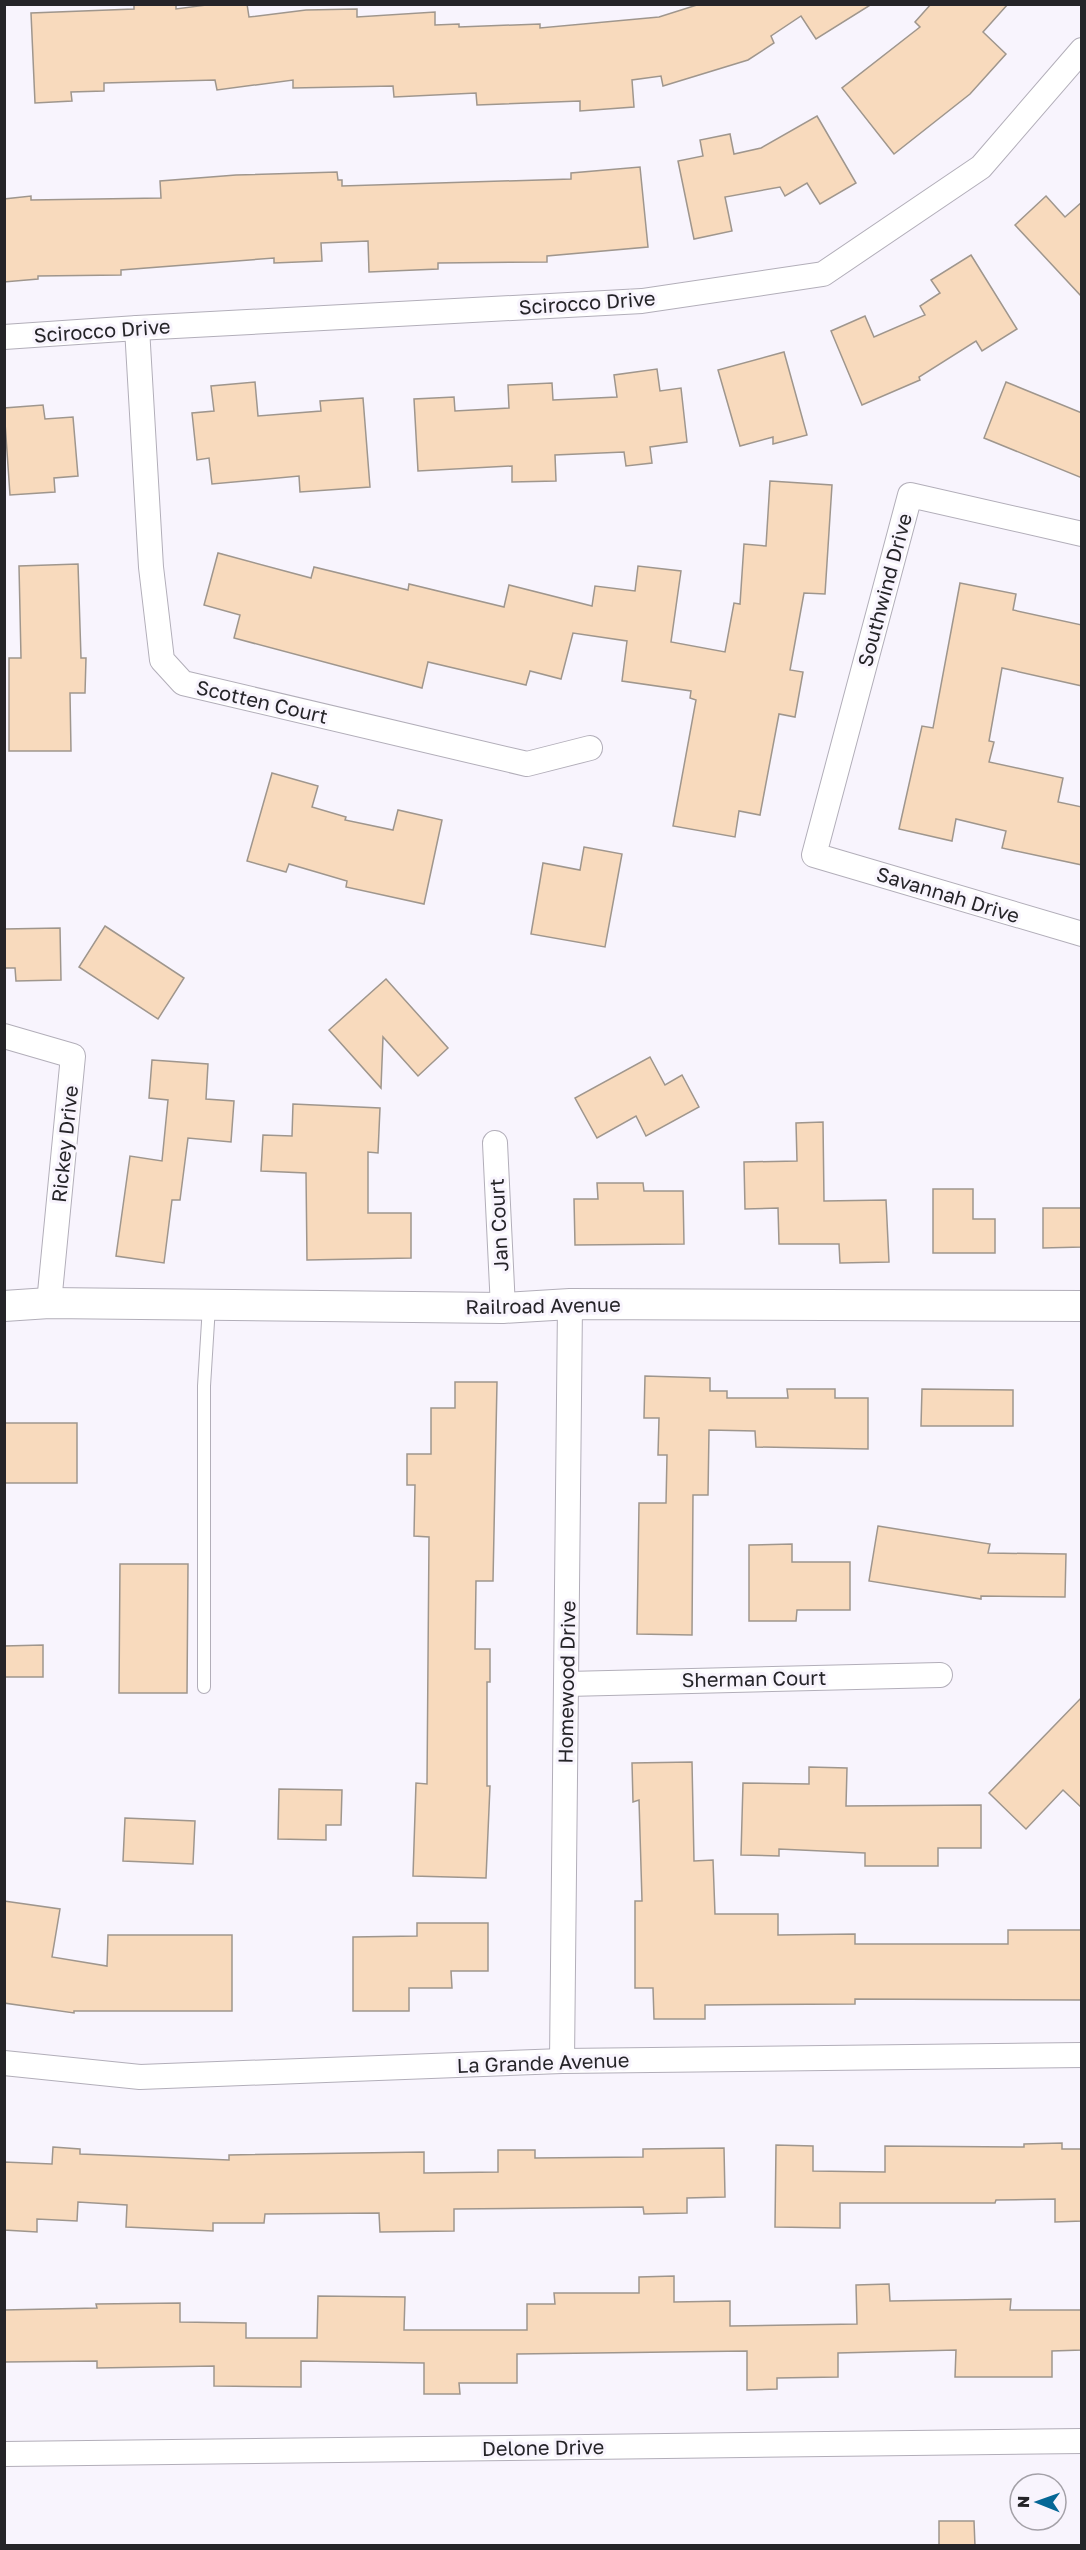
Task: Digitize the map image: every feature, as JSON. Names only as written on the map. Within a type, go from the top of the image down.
[{"type":"street","name":"Scirocco Drive","points":[[4,337],[642,302],[823,274],[981,167],[1082,50]]},
{"type":"street","name":"Scotten Court","points":[[137,328],[151,567],[162,660],[183,683],[527,764],[590,748]]},
{"type":"street","name":"Southwind Drive","points":[[814,855],[910,495],[1082,534]]},
{"type":"street","name":"Savannah Drive","points":[[814,855],[1082,934]]},
{"type":"street","name":"Rickey Drive","points":[[4,1036],[73,1056],[49,1303]]},
{"type":"street","name":"Jan Court","points":[[495,1143],[503,1308]]},
{"type":"street","name":"Railroad Avenue","points":[[4,1306],[49,1303],[503,1308],[570,1304],[1082,1306]]},
{"type":"street","name":"Homewood Drive","points":[[562,2061],[570,1304]]},
{"type":"street","name":"Sherman Court","points":[[567,1684],[940,1675]]},
{"type":"street","name":"La Grande Avenue","points":[[4,2063],[140,2077],[562,2061],[1082,2055]]},
{"type":"street","name":"Delone Drive","points":[[4,2454],[1082,2441]]},
{"type":"lane","points":[[204,1687],[204,1386],[209,1305]]},
{"type":"building","points":[[134,4],[176,4],[176,9],[214,4],[247,4],[249,17],[306,10],[357,9],[357,17],[435,12],[435,25],[459,24],[459,27],[540,24],[540,28],[659,17],[700,4],[872,4],[816,39],[801,16],[771,36],[774,43],[748,60],[663,86],[661,76],[632,80],[634,107],[580,111],[580,101],[477,105],[476,93],[394,97],[393,86],[293,88],[293,80],[217,90],[215,80],[104,83],[104,91],[71,92],[72,101],[35,103],[31,13],[134,9]]},
{"type":"building","points":[[931,4],[1008,4],[983,32],[1006,54],[970,94],[894,154],[842,88],[920,27],[915,22]]},
{"type":"building","points":[[817,116],[856,183],[820,204],[807,183],[785,196],[780,187],[725,197],[732,231],[694,239],[678,161],[703,156],[700,140],[730,134],[734,154],[761,148]]},
{"type":"building","points":[[640,167],[648,247],[547,256],[547,262],[438,263],[438,269],[369,272],[368,241],[321,243],[322,261],[274,263],[274,258],[121,270],[121,275],[38,276],[38,279],[4,282],[4,199],[31,196],[31,200],[161,198],[160,181],[236,175],[337,172],[338,180],[342,180],[342,186],[571,179],[571,173]]},
{"type":"building","points":[[1046,196],[1065,217],[1082,202],[1082,297],[1015,225]]},
{"type":"building","points":[[971,255],[1017,329],[982,351],[976,341],[919,377],[920,380],[862,405],[831,331],[865,316],[874,337],[925,315],[920,306],[940,293],[931,280]]},
{"type":"building","points":[[784,352],[807,435],[773,444],[773,437],[740,446],[718,370]]},
{"type":"building","points":[[657,369],[660,391],[681,388],[687,442],[650,447],[652,463],[626,466],[624,452],[555,455],[556,481],[512,482],[512,466],[418,471],[414,399],[454,397],[455,411],[509,408],[508,385],[552,383],[553,400],[617,397],[614,375]]},
{"type":"building","points":[[255,382],[258,416],[321,411],[320,401],[363,398],[370,487],[300,492],[299,476],[212,484],[209,458],[197,460],[192,413],[214,411],[211,386]]},
{"type":"building","points":[[1006,382],[1082,413],[1082,478],[984,438]]},
{"type":"building","points":[[43,405],[45,419],[73,417],[78,476],[54,478],[55,492],[10,495],[4,408]]},
{"type":"building","points":[[770,481],[832,485],[825,594],[804,593],[790,670],[803,672],[795,717],[779,714],[760,815],[739,811],[735,837],[673,826],[696,700],[690,698],[691,691],[622,681],[627,641],[573,633],[561,679],[530,671],[526,685],[428,662],[422,688],[234,638],[240,615],[204,605],[218,553],[311,578],[314,567],[408,590],[409,584],[504,607],[509,585],[592,606],[595,586],[635,591],[638,566],[681,571],[671,642],[725,652],[734,603],[740,604],[744,544],[766,546]]},
{"type":"building","points":[[78,564],[81,658],[86,658],[85,693],[70,693],[71,751],[9,751],[9,658],[21,658],[19,566]]},
{"type":"building","points":[[960,583],[1016,594],[1013,610],[1082,625],[1082,686],[1002,668],[989,741],[994,742],[989,762],[1063,778],[1058,802],[1082,807],[1082,865],[1002,848],[1006,831],[956,819],[952,841],[899,829],[922,726],[933,728]]},
{"type":"building","points":[[272,773],[318,786],[312,807],[346,817],[345,820],[393,830],[398,810],[442,820],[424,904],[346,887],[347,881],[289,864],[286,872],[247,861]]},
{"type":"building","points":[[584,847],[622,854],[605,947],[531,934],[543,863],[580,870]]},
{"type":"building","points":[[105,926],[184,978],[158,1019],[79,967]]},
{"type":"building","points":[[60,928],[61,980],[16,981],[15,968],[4,968],[4,929]]},
{"type":"building","points":[[386,979],[448,1048],[418,1076],[383,1037],[381,1088],[329,1030]]},
{"type":"building","points":[[650,1057],[665,1085],[682,1075],[699,1107],[646,1136],[636,1116],[597,1138],[575,1098]]},
{"type":"building","points":[[152,1060],[208,1064],[206,1099],[234,1101],[231,1142],[188,1138],[180,1200],[172,1200],[164,1263],[116,1256],[130,1156],[162,1161],[168,1100],[149,1098]]},
{"type":"building","points":[[293,1104],[380,1108],[378,1153],[368,1152],[368,1213],[411,1213],[411,1258],[307,1260],[306,1173],[261,1171],[263,1135],[292,1136]]},
{"type":"building","points":[[823,1122],[824,1201],[886,1200],[889,1262],[840,1263],[839,1244],[779,1244],[778,1208],[745,1209],[744,1162],[797,1161],[796,1123]]},
{"type":"building","points":[[597,1183],[643,1183],[644,1191],[683,1191],[684,1244],[575,1245],[574,1199],[598,1199]]},
{"type":"building","points":[[933,1189],[973,1189],[973,1219],[995,1219],[995,1253],[933,1253]]},
{"type":"building","points":[[1043,1208],[1082,1208],[1082,1247],[1043,1248]]},
{"type":"building","points":[[645,1376],[710,1378],[710,1391],[727,1391],[727,1398],[788,1398],[787,1389],[835,1389],[835,1398],[868,1398],[868,1449],[756,1447],[755,1431],[709,1430],[708,1495],[693,1495],[692,1635],[637,1634],[639,1503],[666,1503],[667,1455],[658,1455],[659,1418],[644,1418]]},
{"type":"building","points":[[455,1382],[497,1382],[493,1581],[476,1581],[475,1649],[490,1649],[490,1682],[487,1682],[487,1786],[490,1786],[486,1878],[413,1876],[416,1783],[427,1784],[429,1537],[414,1536],[415,1485],[407,1485],[407,1454],[431,1454],[431,1408],[455,1408]]},
{"type":"building","points":[[922,1389],[1013,1390],[1013,1426],[921,1426]]},
{"type":"building","points":[[4,1423],[77,1423],[77,1483],[4,1483]]},
{"type":"building","points":[[878,1526],[990,1544],[988,1553],[1066,1554],[1065,1597],[981,1596],[981,1599],[869,1581]]},
{"type":"building","points":[[792,1544],[792,1562],[850,1562],[850,1610],[797,1610],[796,1621],[749,1621],[749,1545]]},
{"type":"building","points":[[120,1564],[188,1564],[187,1693],[119,1693]]},
{"type":"building","points":[[43,1645],[43,1677],[4,1677],[4,1646]]},
{"type":"building","points":[[1082,1697],[1082,1808],[1063,1790],[1026,1829],[989,1793]]},
{"type":"building","points":[[692,1762],[694,1861],[713,1860],[715,1914],[778,1914],[778,1935],[855,1934],[855,1944],[1008,1944],[1008,1930],[1082,1930],[1082,2000],[855,1999],[855,2004],[705,2005],[705,2019],[654,2019],[653,1988],[635,1988],[635,1901],[642,1901],[639,1800],[633,1802],[632,1763]]},
{"type":"building","points":[[809,1767],[847,1768],[846,1806],[981,1805],[981,1848],[938,1848],[938,1866],[865,1866],[865,1853],[779,1849],[779,1856],[741,1855],[743,1783],[809,1784]]},
{"type":"building","points":[[279,1789],[342,1790],[341,1825],[326,1825],[326,1840],[278,1839]]},
{"type":"building","points":[[125,1818],[195,1821],[193,1864],[123,1861]]},
{"type":"building","points":[[4,1901],[60,1909],[52,1957],[107,1966],[108,1935],[232,1935],[232,2011],[74,2011],[74,2013],[4,2003]]},
{"type":"building","points":[[417,1923],[488,1923],[488,1971],[451,1971],[452,1988],[409,1988],[409,2011],[353,2011],[353,1937],[417,1936]]},
{"type":"building","points":[[1062,2143],[1062,2149],[1082,2149],[1082,2221],[1055,2222],[1055,2199],[996,2200],[995,2203],[840,2203],[840,2228],[775,2227],[776,2145],[813,2146],[813,2171],[885,2172],[885,2146],[1024,2147],[1024,2144]]},
{"type":"building","points":[[53,2147],[80,2149],[80,2154],[229,2160],[229,2155],[424,2152],[424,2173],[498,2172],[498,2150],[535,2150],[535,2158],[643,2157],[643,2149],[724,2148],[725,2197],[687,2198],[687,2213],[644,2214],[643,2207],[454,2209],[454,2231],[380,2232],[379,2213],[265,2214],[264,2223],[213,2223],[213,2231],[126,2227],[127,2205],[78,2202],[77,2221],[37,2219],[37,2232],[4,2230],[4,2162],[52,2164]]},
{"type":"building","points":[[674,2276],[674,2302],[730,2301],[730,2326],[857,2324],[856,2285],[889,2284],[890,2301],[1011,2299],[1010,2310],[1082,2310],[1082,2350],[1052,2351],[1052,2377],[955,2377],[956,2350],[838,2353],[838,2377],[777,2378],[777,2389],[747,2390],[747,2351],[517,2354],[517,2383],[459,2383],[460,2394],[424,2394],[424,2363],[301,2361],[301,2387],[214,2386],[214,2366],[97,2368],[97,2361],[4,2362],[4,2310],[97,2308],[96,2304],[180,2303],[180,2322],[246,2323],[246,2338],[317,2338],[318,2296],[405,2297],[404,2330],[527,2330],[527,2304],[555,2304],[554,2293],[639,2293],[639,2277]]},
{"type":"building","points":[[939,2521],[974,2521],[975,2546],[939,2546]]}]
